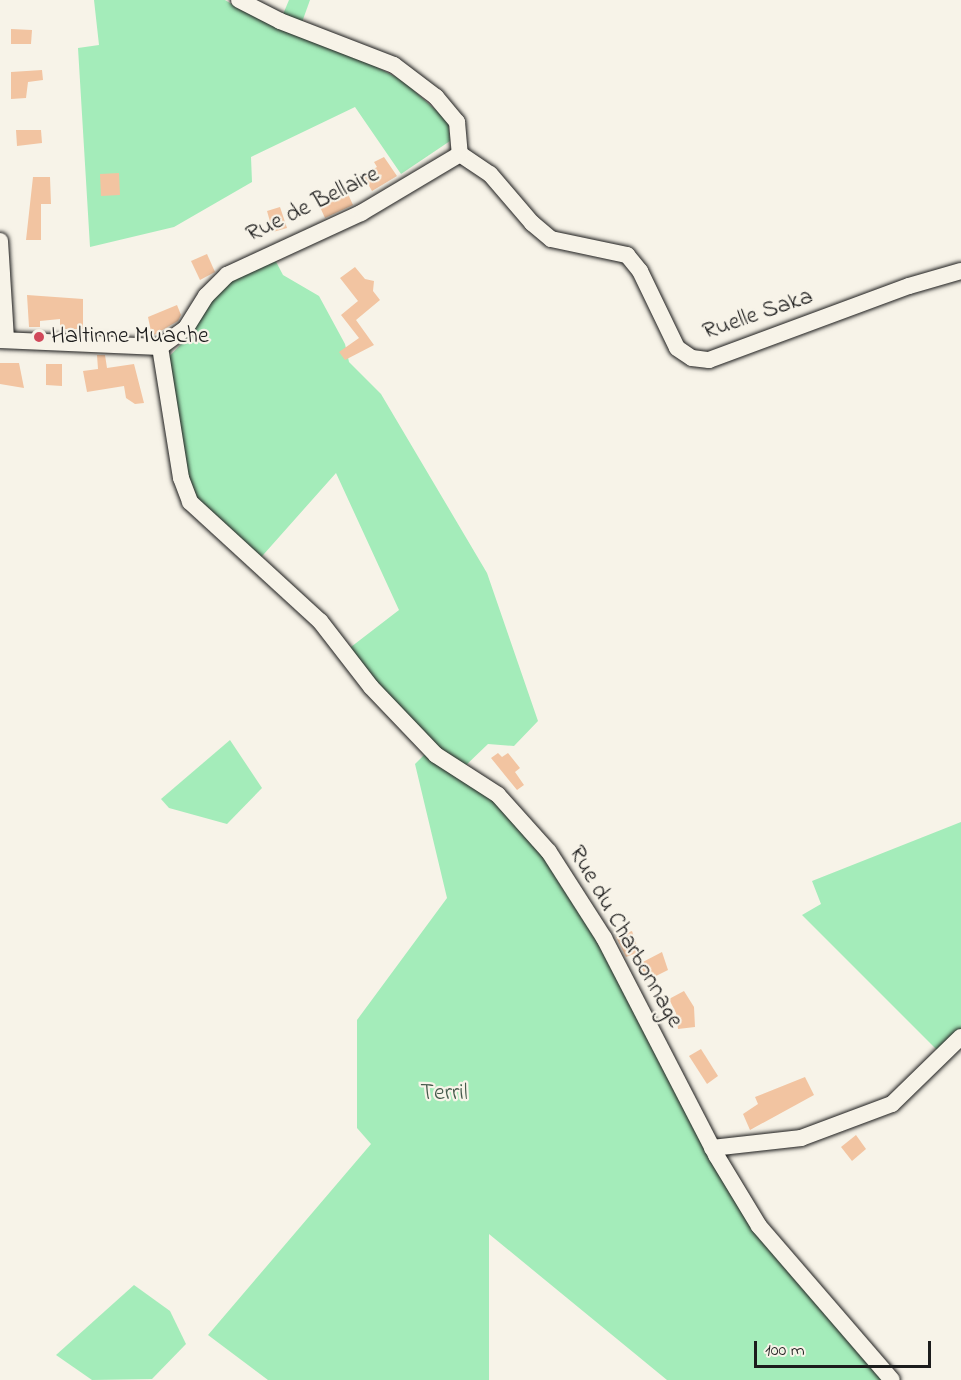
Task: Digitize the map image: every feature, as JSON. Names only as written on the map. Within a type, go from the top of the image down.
[{"type":"street","points":[[239,0],[280,21],[394,65],[436,97],[457,122],[460,154]]},
{"type":"street","name":"Ruelle Saka","points":[[460,154],[490,174],[532,223],[551,239],[627,255],[640,271],[677,348],[692,358],[709,360],[909,286],[961,271]]},
{"type":"street","name":"Rue de Bellaire","points":[[160,347],[186,328],[206,296],[227,275],[361,213],[460,154]]},
{"type":"street","points":[[0,241],[3,340],[160,347]]},
{"type":"street","name":"Rue du Charbonnage","points":[[160,347],[181,478],[190,502],[320,621],[371,687],[436,756],[498,795],[522,817],[549,852],[604,938],[712,1148],[759,1226],[892,1380]]},
{"type":"street","points":[[712,1148],[801,1138],[892,1104],[961,1037]]},
{"type":"green space","points":[[94,0],[225,0],[243,11],[327,42],[402,80],[448,121],[450,141],[401,174],[355,107],[251,157],[252,182],[174,227],[90,247],[78,48],[99,45]]},
{"type":"green space","points":[[289,0],[310,0],[301,25],[281,19]]},
{"type":"green space","points":[[271,252],[283,275],[319,296],[345,344],[349,362],[381,394],[487,573],[538,721],[514,746],[488,744],[463,768],[435,748],[347,650],[399,610],[336,473],[256,563],[205,513],[182,472],[164,362],[184,341],[227,275]]},
{"type":"green space","points":[[230,740],[262,788],[227,824],[169,808],[161,799]]},
{"type":"green space","name":"Terril","points":[[430,749],[498,795],[549,852],[759,1226],[890,1380],[667,1380],[489,1234],[489,1380],[268,1380],[208,1335],[371,1144],[357,1128],[357,1020],[447,898],[415,764]]},
{"type":"green space","points":[[961,822],[961,1037],[944,1057],[802,915],[821,904],[812,881]]},
{"type":"green space","points":[[134,1285],[170,1311],[186,1344],[152,1379],[92,1380],[56,1355]]},
{"type":"building","points":[[11,29],[32,30],[31,44],[11,44]]},
{"type":"building","points":[[42,70],[43,80],[28,82],[26,98],[11,99],[11,72]]},
{"type":"building","points":[[16,130],[41,130],[42,143],[17,146]]},
{"type":"building","points":[[384,157],[397,176],[372,191],[363,175],[377,167],[374,162]]},
{"type":"building","points":[[119,173],[120,195],[101,196],[100,174]]},
{"type":"building","points":[[33,177],[50,177],[51,204],[41,204],[41,240],[26,240]]},
{"type":"building","points":[[348,194],[353,205],[325,218],[320,207]]},
{"type":"building","points":[[280,207],[287,228],[273,232],[267,211]]},
{"type":"building","points":[[207,254],[215,272],[200,280],[191,261]]},
{"type":"building","points":[[355,267],[365,279],[374,281],[373,291],[380,300],[356,320],[374,345],[345,360],[339,352],[359,338],[341,315],[358,301],[340,278]]},
{"type":"building","points":[[27,295],[83,299],[83,329],[60,329],[60,319],[40,321],[40,327],[29,327]]},
{"type":"building","points":[[177,305],[181,315],[178,321],[152,336],[148,317]]},
{"type":"building","points":[[97,355],[105,355],[107,368],[134,364],[144,403],[135,404],[126,398],[124,386],[87,392],[83,371],[98,369]]},
{"type":"building","points":[[0,363],[19,363],[24,388],[0,384]]},
{"type":"building","points":[[46,364],[62,364],[62,386],[46,385]]},
{"type":"building","points":[[498,753],[502,757],[508,753],[520,768],[515,772],[524,785],[517,790],[491,758]]},
{"type":"building","points":[[632,931],[639,952],[626,957],[616,937]]},
{"type":"building","points":[[662,952],[668,970],[648,980],[639,964]]},
{"type":"building","points":[[684,991],[694,1007],[695,1027],[678,1029],[676,1013],[669,999]]},
{"type":"building","points":[[701,1049],[718,1076],[707,1084],[689,1056]]},
{"type":"building","points":[[805,1077],[814,1095],[750,1130],[743,1114],[758,1104],[755,1097]]},
{"type":"building","points":[[856,1135],[866,1149],[852,1161],[841,1147]]},
{"type":"place","name":"Haltinne Muache","points":[[39,337]]}]
